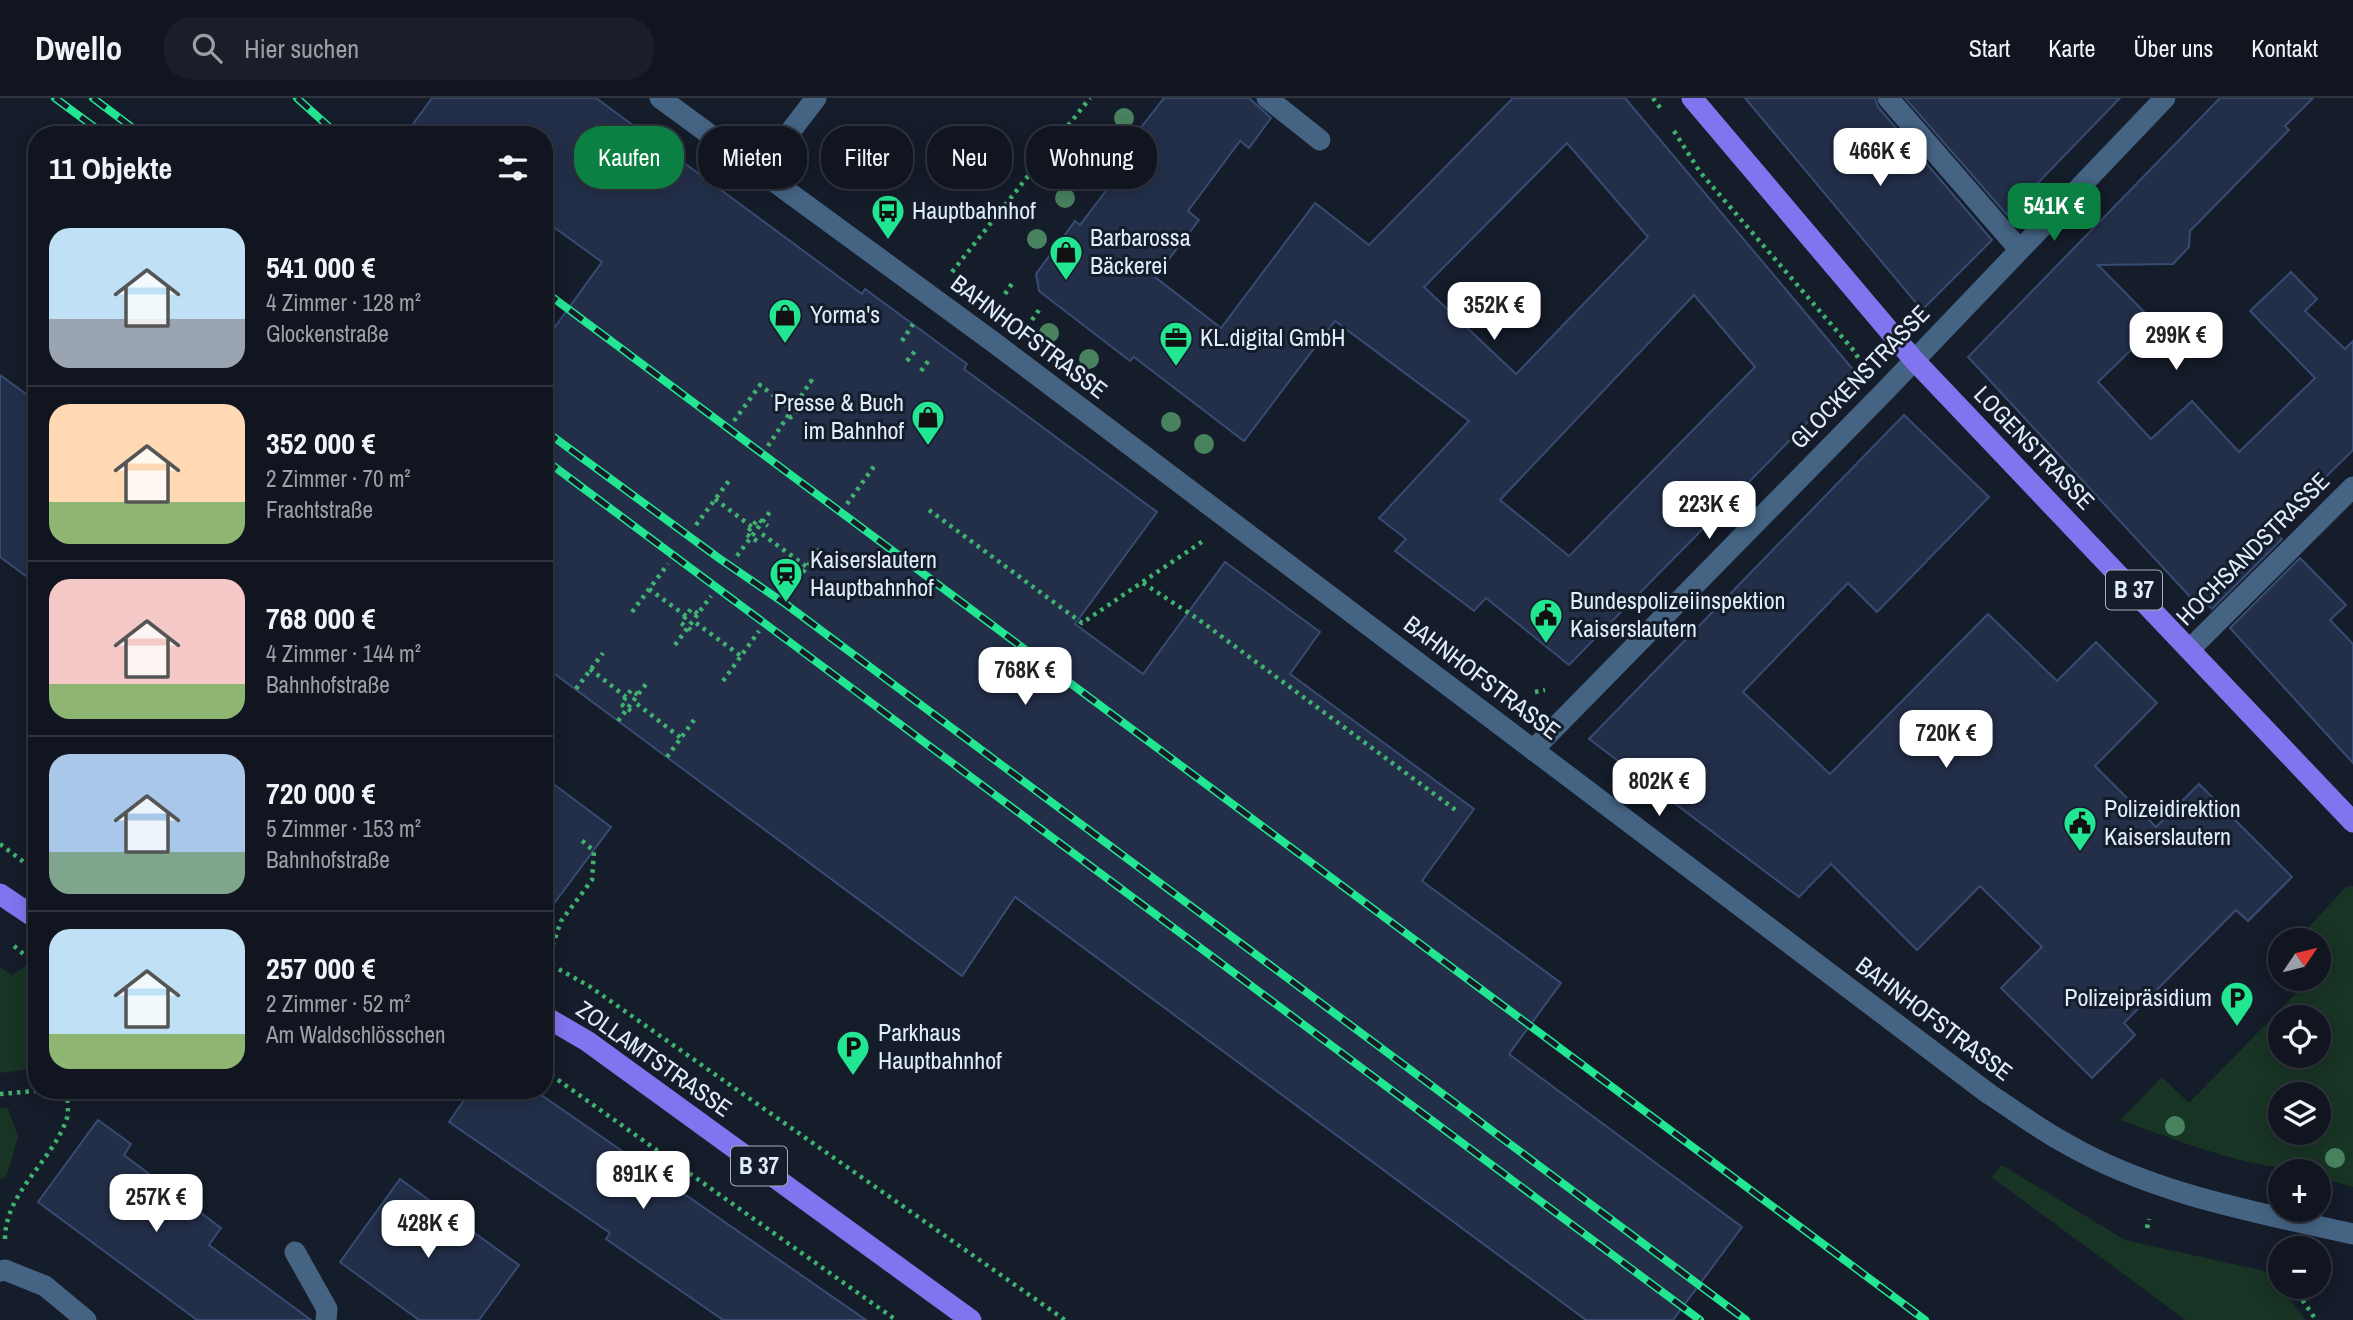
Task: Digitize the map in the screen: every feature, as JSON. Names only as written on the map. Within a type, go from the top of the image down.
[{"type":"main road","name":"LOGENSTRASSE","points":[[1692,98],[1914,360],[2353,822]]},
{"type":"main road","points":[[0,894],[28,913]]},
{"type":"main road","name":"ZOLLAMTSTRASSE","points":[[553,1021],[587,1041],[971,1320]]},
{"type":"street","name":"BAHNHOFSTRASSE","points":[[660,98],[699,126]]},
{"type":"street","points":[[795,126],[816,98]]},
{"type":"street","points":[[1267,98],[1320,140]]},
{"type":"street","points":[[1888,98],[2019,249]]},
{"type":"street","name":"GLOCKENSTRASSE","points":[[1533,750],[1914,360],[2165,98]]},
{"type":"street","name":"BAHNHOFSTRASSE","points":[[785,189],[1233,521],[1989,1094],[2065,1144],[2135,1176],[2203,1199],[2353,1234]]},
{"type":"street","name":"HOCHSANDSTRASSE","points":[[2190,649],[2353,487]]},
{"type":"street","points":[[295,1252],[327,1309],[326,1320]]},
{"type":"street","points":[[0,1271],[5,1270],[45,1286],[86,1320]]},
{"type":"path","points":[[902,341],[932,297],[1090,98]]},
{"type":"path","points":[[1653,98],[1665,115]]},
{"type":"path","points":[[1672,127],[1700,172],[1855,352],[1866,370]]},
{"type":"path","points":[[1005,294],[1013,282]]},
{"type":"path","points":[[1032,320],[1039,310]]},
{"type":"path","points":[[907,361],[915,351]]},
{"type":"path","points":[[921,371],[929,360]]},
{"type":"path","points":[[789,418],[789,413],[811,381],[816,385]]},
{"type":"path","points":[[734,421],[760,385],[787,406]]},
{"type":"path","points":[[768,446],[799,408]]},
{"type":"path","points":[[846,504],[875,465]]},
{"type":"path","points":[[696,525],[731,478]]},
{"type":"path","points":[[715,499],[752,527]]},
{"type":"path","points":[[737,556],[772,509]]},
{"type":"path","points":[[929,510],[1082,623],[1233,521]]},
{"type":"path","points":[[757,541],[746,534],[758,519],[768,526]]},
{"type":"path","points":[[762,534],[807,567]]},
{"type":"path","points":[[788,593],[822,546]]},
{"type":"path","points":[[632,612],[668,564]]},
{"type":"path","points":[[1143,583],[1198,619],[1457,811]]},
{"type":"path","points":[[649,589],[686,616]]},
{"type":"path","points":[[675,645],[711,596]]},
{"type":"path","points":[[691,630],[681,623],[691,608],[701,616]]},
{"type":"path","points":[[696,623],[741,656]]},
{"type":"path","points":[[723,681],[759,632]]},
{"type":"path","points":[[576,689],[603,653]]},
{"type":"path","points":[[590,669],[626,697]]},
{"type":"path","points":[[618,721],[646,684]]},
{"type":"path","points":[[631,711],[621,704],[631,690],[641,697]]},
{"type":"path","points":[[637,704],[681,738]]},
{"type":"path","points":[[667,757],[694,720]]},
{"type":"path","points":[[553,943],[561,921],[592,880],[594,851],[580,839]]},
{"type":"path","points":[[0,844],[28,865]]},
{"type":"path","points":[[6,939],[28,957]]},
{"type":"path","points":[[553,966],[589,986],[1065,1320]]},
{"type":"path","points":[[553,1076],[896,1320]]},
{"type":"path","points":[[0,1094],[28,1092]]},
{"type":"path","points":[[5,1247],[5,1226],[16,1199],[48,1152],[68,1116],[67,1099]]},
{"type":"path","points":[[2147,1228],[2149,1219]]},
{"type":"path","points":[[2302,1299],[2316,1320]]},
{"type":"green space","points":[[2353,886],[2353,1187],[2331,1181],[2331,1159],[2268,1159],[2268,1166],[2218,1154],[2120,1120],[2162,1077],[2189,1103],[2268,1022],[2268,1068],[2331,1068],[2331,1005],[2285,1005],[2298,991],[2331,991],[2331,928],[2308,928],[2346,887]]},
{"type":"green space","points":[[28,966],[28,1069],[0,1073],[0,967],[12,975]]},
{"type":"green space","points":[[0,1108],[8,1108],[18,1137],[7,1175],[0,1180]]},
{"type":"green space","points":[[2002,1165],[2125,1240],[2268,1272],[2268,1299],[2290,1299],[2306,1320],[2186,1320],[1991,1177]]},
{"type":"building","points":[[432,98],[596,98],[634,126],[574,126],[574,189],[684,189],[684,163],[698,173],[698,189],[720,189],[862,294],[865,289],[967,364],[964,369],[1157,512],[1075,624],[1143,674],[1225,562],[1320,632],[1290,674],[1474,809],[1422,881],[1561,983],[1509,1054],[1742,1227],[1673,1320],[1586,1320],[1015,897],[962,976],[553,673],[553,330],[602,262],[553,227],[553,126],[412,126]]},
{"type":"building","points":[[1164,98],[1249,98],[1271,118],[1249,148],[1240,141],[1188,211],[1199,220],[1155,277],[1221,328],[1315,203],[1369,245],[1513,98],[1625,98],[1856,373],[1569,665],[1486,598],[1474,611],[1395,551],[1406,539],[1379,518],[1469,421],[1335,321],[1244,441],[1134,357],[1130,361],[1039,291],[1036,274],[1075,221],[1080,225],[1107,189],[1157,189],[1157,126],[1142,126]],"holes":[[[1567,143],[1648,237],[1516,374],[1424,287]],[[1694,295],[1755,367],[1569,556],[1500,500]]]},
{"type":"building","points":[[1745,98],[1875,98],[1878,107],[1992,240],[1922,310]]},
{"type":"building","points":[[1905,98],[2120,98],[2007,215]]},
{"type":"building","points":[[2220,98],[2313,98],[2285,126],[2289,130],[2190,231],[2189,247],[2173,264],[2098,265],[2157,325],[2098,382],[2151,439],[2192,401],[2239,452],[2315,378],[2250,311],[2291,272],[2317,299],[2305,311],[2345,349],[2353,341],[2353,450],[2273,529],[2282,539],[2212,609],[2201,597],[2195,602],[1968,357]]},
{"type":"building","points":[[0,375],[28,395],[28,577],[0,557]]},
{"type":"building","points":[[1904,415],[1989,497],[1877,612],[1848,583],[1743,692],[1830,774],[1988,614],[2057,681],[2096,642],[2157,703],[2095,766],[2156,827],[2199,784],[2292,877],[2248,921],[2236,910],[2124,1023],[2135,1035],[2092,1078],[2001,988],[2042,947],[1980,886],[1917,950],[1831,864],[1799,897],[1589,739]]},
{"type":"building","points":[[2300,558],[2346,605],[2330,620],[2353,644],[2353,763],[2230,628]]},
{"type":"building","points":[[553,784],[611,827],[553,905]]},
{"type":"building","points":[[465,1099],[547,1099],[866,1320],[723,1320],[606,1239],[610,1233],[449,1122]]},
{"type":"building","points":[[98,1120],[131,1144],[124,1155],[221,1228],[209,1245],[311,1320],[197,1320],[38,1202]]},
{"type":"building","points":[[400,1179],[519,1265],[479,1320],[419,1320],[340,1262]]},
{"type":"railway","points":[[55,98],[93,126]]},
{"type":"railway","points":[[93,98],[130,126]]},
{"type":"railway","points":[[297,98],[328,126]]},
{"type":"railway","points":[[553,298],[1925,1320]]},
{"type":"railway","points":[[553,437],[787,605],[1746,1320]]},
{"type":"railway","points":[[553,466],[1700,1320]]},
{"type":"place","name":"Hauptbahnhof","points":[[888,241]]},
{"type":"place","name":"Barbarossa Bäckerei","points":[[1066,282]]},
{"type":"place","name":"Yorma's","points":[[785,345]]},
{"type":"place","name":"KL.digital GmbH","points":[[1176,368]]},
{"type":"place","name":"Presse & Buch im Bahnhof","points":[[928,447]]},
{"type":"place","name":"Kaiserslautern Hauptbahnhof","points":[[786,604]]},
{"type":"place","name":"Bundespolizeiinspektion Kaiserslautern","points":[[1546,645]]},
{"type":"place","name":"Polizeidirektion Kaiserslautern","points":[[2080,853]]},
{"type":"place","name":"Polizeipräsidium","points":[[2237,1028]]},
{"type":"place","name":"Parkhaus Hauptbahnhof","points":[[853,1077]]}]
